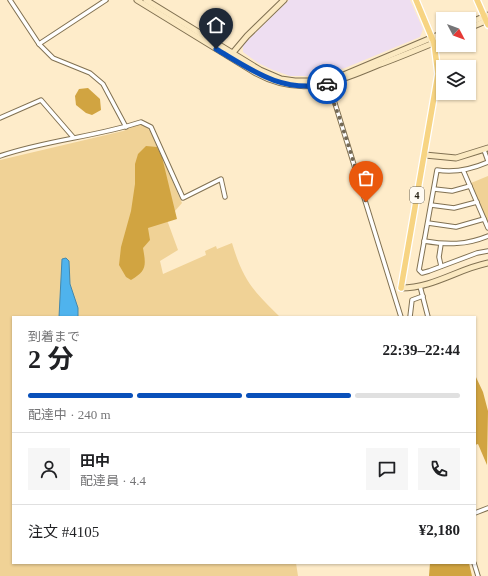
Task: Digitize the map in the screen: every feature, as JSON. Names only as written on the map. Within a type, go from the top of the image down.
[{"type":"main road","points":[[137,0],[231,55],[281,79],[314,82],[341,76],[436,40]]},
{"type":"main road","points":[[146,0],[262,76],[281,83],[308,86],[329,84],[436,38]]},
{"type":"main road","points":[[231,55],[247,36],[284,0]]},
{"type":"main road","name":"4","points":[[401,288],[437,84],[438,60],[433,40],[416,0]]},
{"type":"main road","points":[[477,0],[487,19]]},
{"type":"main road","points":[[476,21],[487,19]]},
{"type":"main road","points":[[476,24],[487,19]]},
{"type":"main road","points":[[424,155],[456,158],[486,149]]},
{"type":"main road","points":[[401,288],[420,286],[488,263]]},
{"type":"street","points":[[10,0],[39,44],[54,58],[90,73],[103,84],[126,127]]},
{"type":"street","points":[[39,44],[106,0]]},
{"type":"street","points":[[329,84],[401,316]]},
{"type":"street","points":[[0,118],[41,100],[73,137]]},
{"type":"street","points":[[0,156],[73,137],[126,127],[142,122],[151,128],[183,198],[221,178],[225,197]]},
{"type":"street","points":[[486,149],[488,161],[463,170],[437,170],[419,270],[422,273],[477,253],[488,251]]},
{"type":"street","points":[[463,170],[488,228]]},
{"type":"street","points":[[434,189],[452,191],[470,186]]},
{"type":"street","points":[[431,205],[454,208],[477,202]]},
{"type":"street","points":[[428,223],[456,226],[470,224],[484,218]]},
{"type":"street","points":[[424,241],[441,244],[467,243],[488,236]]},
{"type":"street","points":[[441,244],[439,257],[441,266]]},
{"type":"street","points":[[420,286],[428,316]]},
{"type":"street","points":[[410,316],[412,300],[423,296]]},
{"type":"street","points":[[476,513],[488,508]]},
{"type":"street","points":[[474,564],[478,576]]},
{"type":"shaded area","points":[[289,0],[410,0],[423,29],[420,37],[345,68],[314,76],[290,76],[258,63],[243,52],[243,45]]},
{"type":"shaded area","points":[[88,88],[100,99],[101,110],[92,115],[86,113],[76,105],[75,96],[79,89]]},
{"type":"shaded area","points":[[141,124],[150,130],[182,203],[167,220],[178,250],[160,261],[163,274],[206,255],[205,251],[216,246],[217,249],[232,243],[240,267],[250,284],[279,316],[12,316],[12,564],[296,564],[298,576],[0,576],[0,160],[123,131]]},
{"type":"shaded area","points":[[146,146],[157,147],[162,157],[177,219],[148,228],[150,240],[143,248],[145,259],[144,267],[140,274],[131,280],[126,277],[119,265],[121,247],[131,211],[135,184],[135,164],[138,154]]},
{"type":"shaded area","points":[[488,176],[488,224],[471,183]]},
{"type":"shaded area","points":[[476,377],[483,392],[488,411],[487,465],[478,444],[476,445]]},
{"type":"shaded area","points":[[430,564],[469,564],[472,576],[429,576]]},
{"type":"water","points":[[66,258],[69,261],[70,284],[78,308],[78,316],[59,316],[62,259]]},
{"type":"way so far","points":[[327,84],[329,84],[366,202]]},
{"type":"route","points":[[216,49],[267,79],[286,84],[303,86],[327,84]]}]
